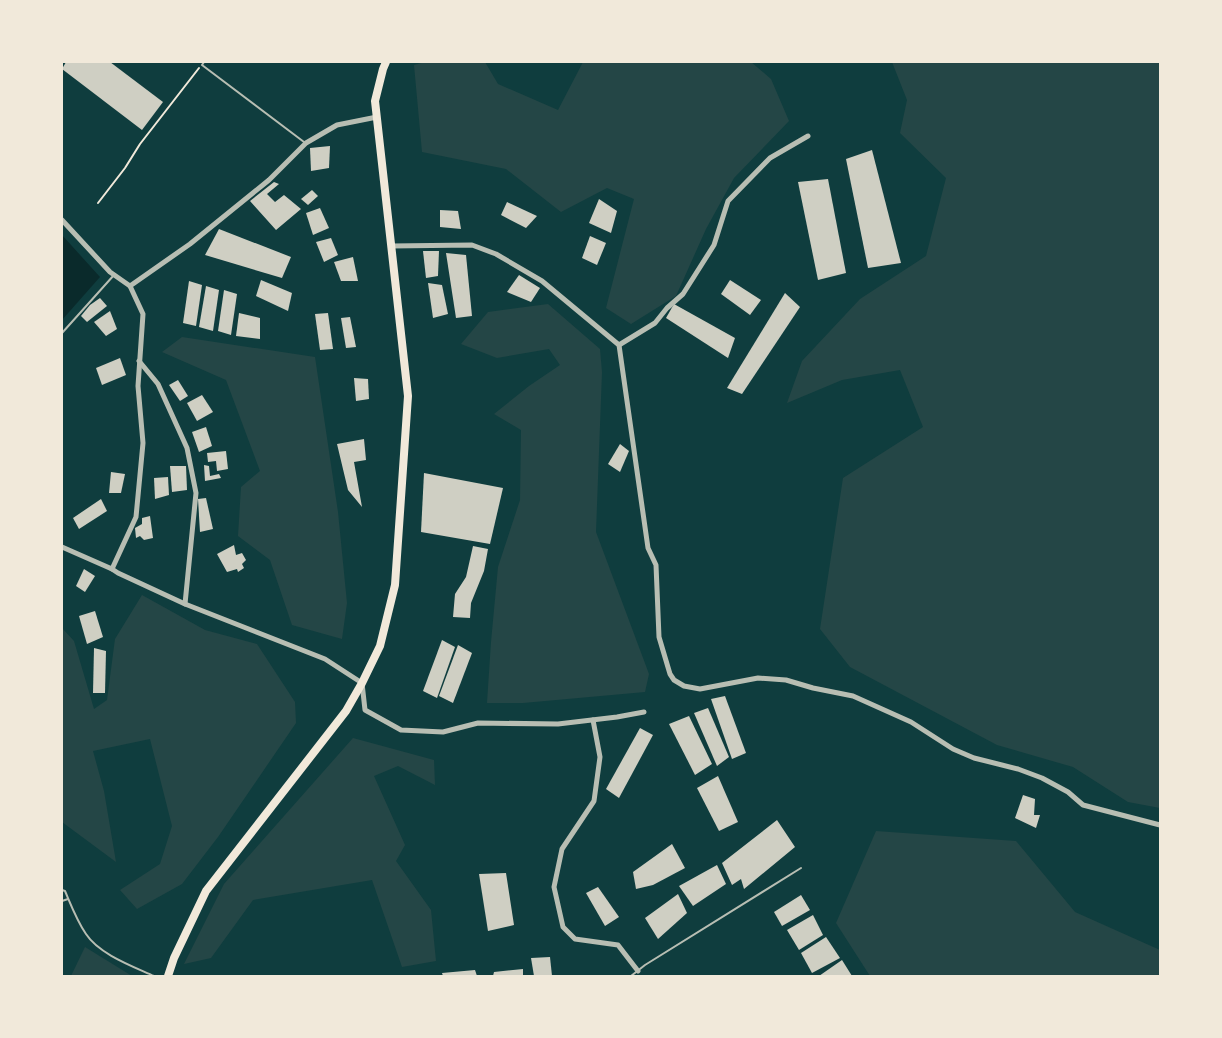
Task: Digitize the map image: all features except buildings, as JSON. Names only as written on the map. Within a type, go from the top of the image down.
[{"type":"main road","points":[[168,976],[174,958],[206,891],[346,711],[380,645],[394,585],[408,396],[375,101],[386,62]]},
{"type":"street","points":[[130,286],[190,244],[269,180],[306,143],[337,125],[377,117]]},
{"type":"street","points":[[619,345],[655,323],[683,294],[714,245],[728,201],[770,158],[808,136]]},
{"type":"street","points":[[62,220],[114,275],[130,286],[143,314],[138,386],[143,443],[136,517],[112,569]]},
{"type":"street","points":[[391,246],[472,245],[496,254],[542,281],[619,345],[646,537],[648,548],[656,565],[659,637],[670,675],[674,680],[684,686],[700,689],[758,678],[786,680],[853,696],[911,722],[963,754],[1042,778],[1068,792],[1083,805],[1161,825]]},
{"type":"street","points":[[139,361],[158,384],[187,448],[196,494],[185,604]]},
{"type":"street","points":[[62,547],[185,604],[325,658],[362,683],[365,710],[401,730],[443,732],[478,723],[558,724],[644,712]]},
{"type":"street","points":[[593,720],[600,757],[594,801],[562,849],[554,887],[563,927],[575,939],[618,945],[638,971]]},
{"type":"lane","points":[[203,63],[306,143]]},
{"type":"lane","points":[[62,333],[114,275]]},
{"type":"lane","points":[[631,976],[801,868]]},
{"type":"lane","points":[[62,890],[65,891],[86,934],[98,946],[109,954],[154,976]]},
{"type":"lane","points":[[62,901],[68,899]]},
{"type":"path","points":[[98,203],[203,63]]},
{"type":"shaded area","points":[[425,62],[485,62],[498,84],[558,110],[583,62],[751,62],[771,79],[789,121],[734,178],[706,229],[676,296],[631,324],[606,308],[634,199],[607,188],[561,212],[506,169],[422,152],[414,65]]},
{"type":"shaded area","points":[[892,62],[1160,62],[1160,808],[1128,802],[1073,767],[997,745],[850,667],[820,629],[843,478],[923,427],[900,370],[842,380],[787,403],[802,361],[860,299],[926,256],[946,178],[900,133],[907,100]]},
{"type":"shaded area","points":[[62,235],[100,277],[62,320]]},
{"type":"shaded area","points":[[548,304],[600,349],[602,372],[596,532],[649,674],[645,692],[523,703],[487,703],[498,567],[520,500],[521,430],[494,414],[560,365],[549,349],[497,358],[461,344],[488,312]]},
{"type":"shaded area","points":[[182,337],[315,357],[338,512],[347,603],[342,639],[292,625],[270,560],[238,536],[241,487],[260,471],[226,380],[162,352]]},
{"type":"shaded area","points":[[142,595],[205,630],[257,644],[295,702],[296,723],[218,837],[182,884],[137,909],[120,890],[160,864],[172,826],[150,739],[93,751],[104,791],[116,862],[62,822],[62,628],[74,641],[94,709],[107,700],[115,639]]},
{"type":"shaded area","points":[[353,738],[434,760],[435,785],[398,766],[374,776],[405,845],[396,861],[431,910],[436,961],[402,967],[372,880],[253,900],[211,958],[184,964],[224,884]]},
{"type":"shaded area","points":[[876,831],[1016,841],[1075,912],[1160,950],[1160,976],[870,976],[836,923]]},
{"type":"shaded area","points":[[85,947],[132,976],[71,976]]}]
